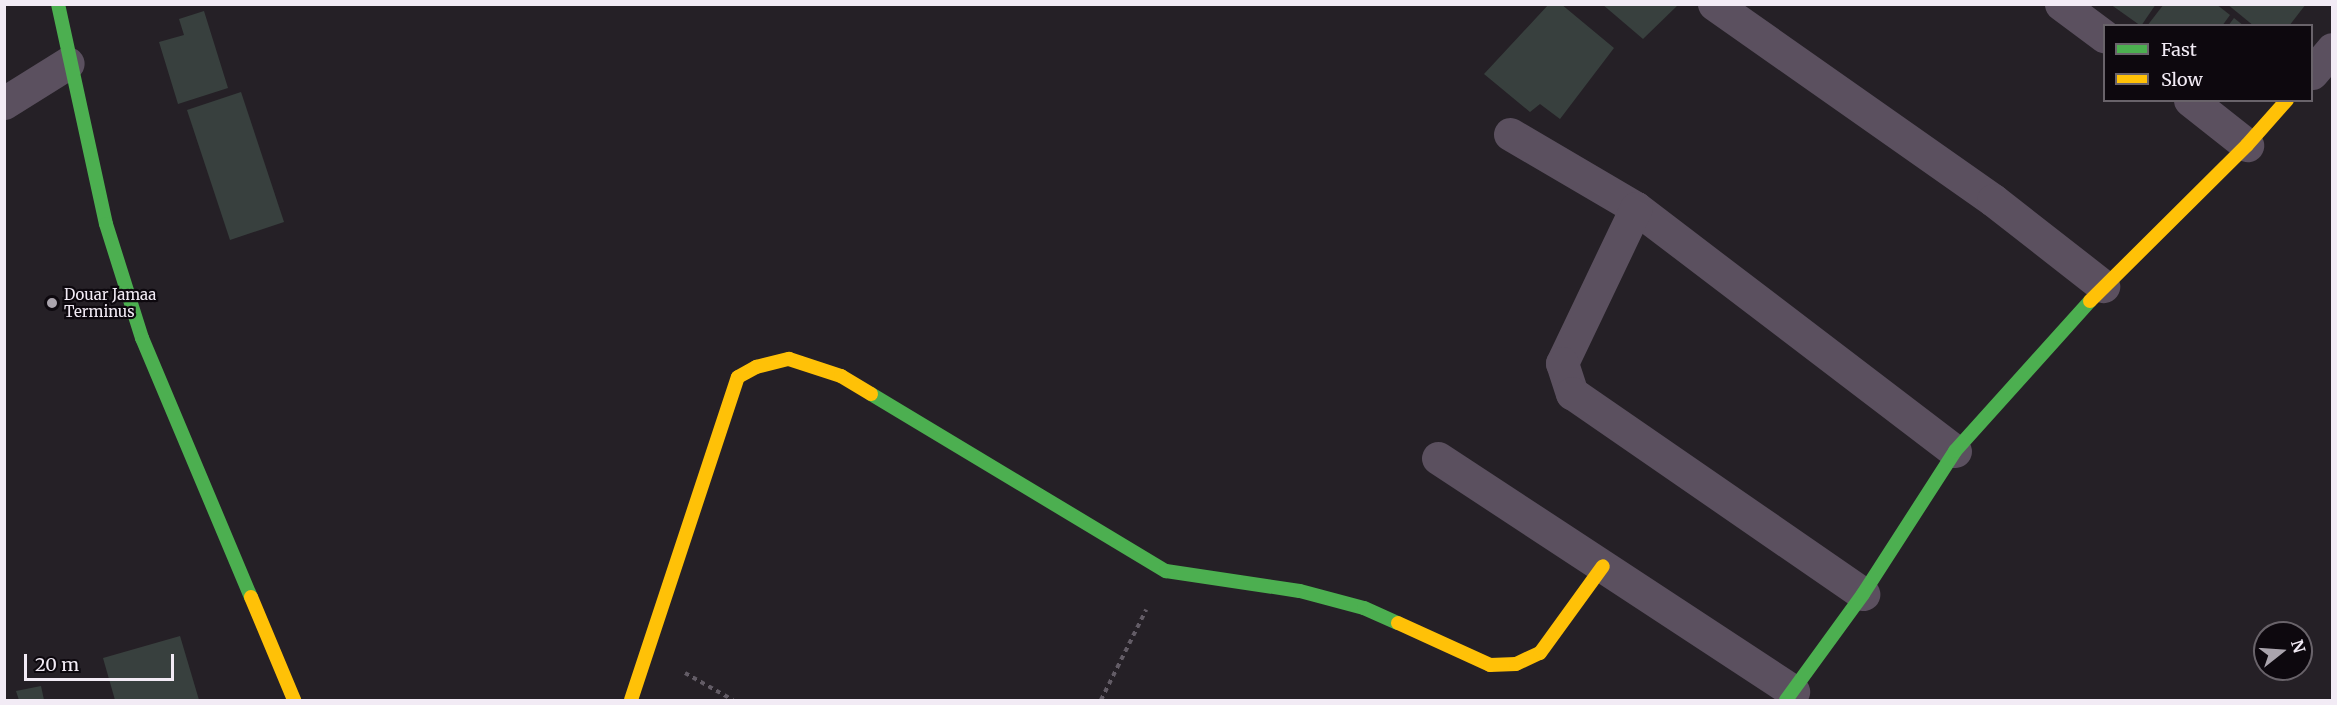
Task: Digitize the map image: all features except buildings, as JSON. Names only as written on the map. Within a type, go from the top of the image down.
[{"type":"street","points":[[58,4],[68,63],[106,224],[142,338],[294,700]]},
{"type":"street","points":[[1714,4],[1994,200],[2103,286]]},
{"type":"street","points":[[2061,4],[2103,35]]},
{"type":"street","points":[[2313,72],[2332,49]]},
{"type":"street","points":[[4,125],[5,102],[68,63]]},
{"type":"street","points":[[2193,102],[2247,145]]},
{"type":"street","points":[[1438,458],[1604,566],[1789,696],[1863,594],[1956,451],[2103,286],[2247,145],[2285,102]]},
{"type":"street","points":[[1510,134],[1636,208],[1956,451]]},
{"type":"street","points":[[1636,208],[1562,363],[1572,393],[1863,594]]},
{"type":"street","points":[[631,700],[738,377],[756,367],[779,360],[789,359],[841,376],[1166,571],[1300,591],[1364,608],[1490,665],[1516,664],[1540,654],[1604,566]]},
{"type":"path","points":[[1101,700],[1166,571]]},
{"type":"path","points":[[646,650],[733,700]]},
{"type":"traffic: fast","points":[[58,4],[106,224],[142,338],[251,597]]},
{"type":"traffic: fast","points":[[1786,700],[1863,594],[1955,451],[2090,301]]},
{"type":"traffic: fast","points":[[871,394],[1166,571],[1300,591],[1364,608],[1398,623]]},
{"type":"traffic: slow","points":[[2090,301],[2247,145],[2285,102]]},
{"type":"traffic: slow","points":[[631,700],[738,377],[756,367],[789,359],[841,376],[871,394]]},
{"type":"traffic: slow","points":[[1398,623],[1490,665],[1516,664],[1540,653],[1603,566]]},
{"type":"traffic: slow","points":[[251,597],[294,700]]},
{"type":"place","name":"Douar Jamaa Terminus","points":[[52,303]]}]
